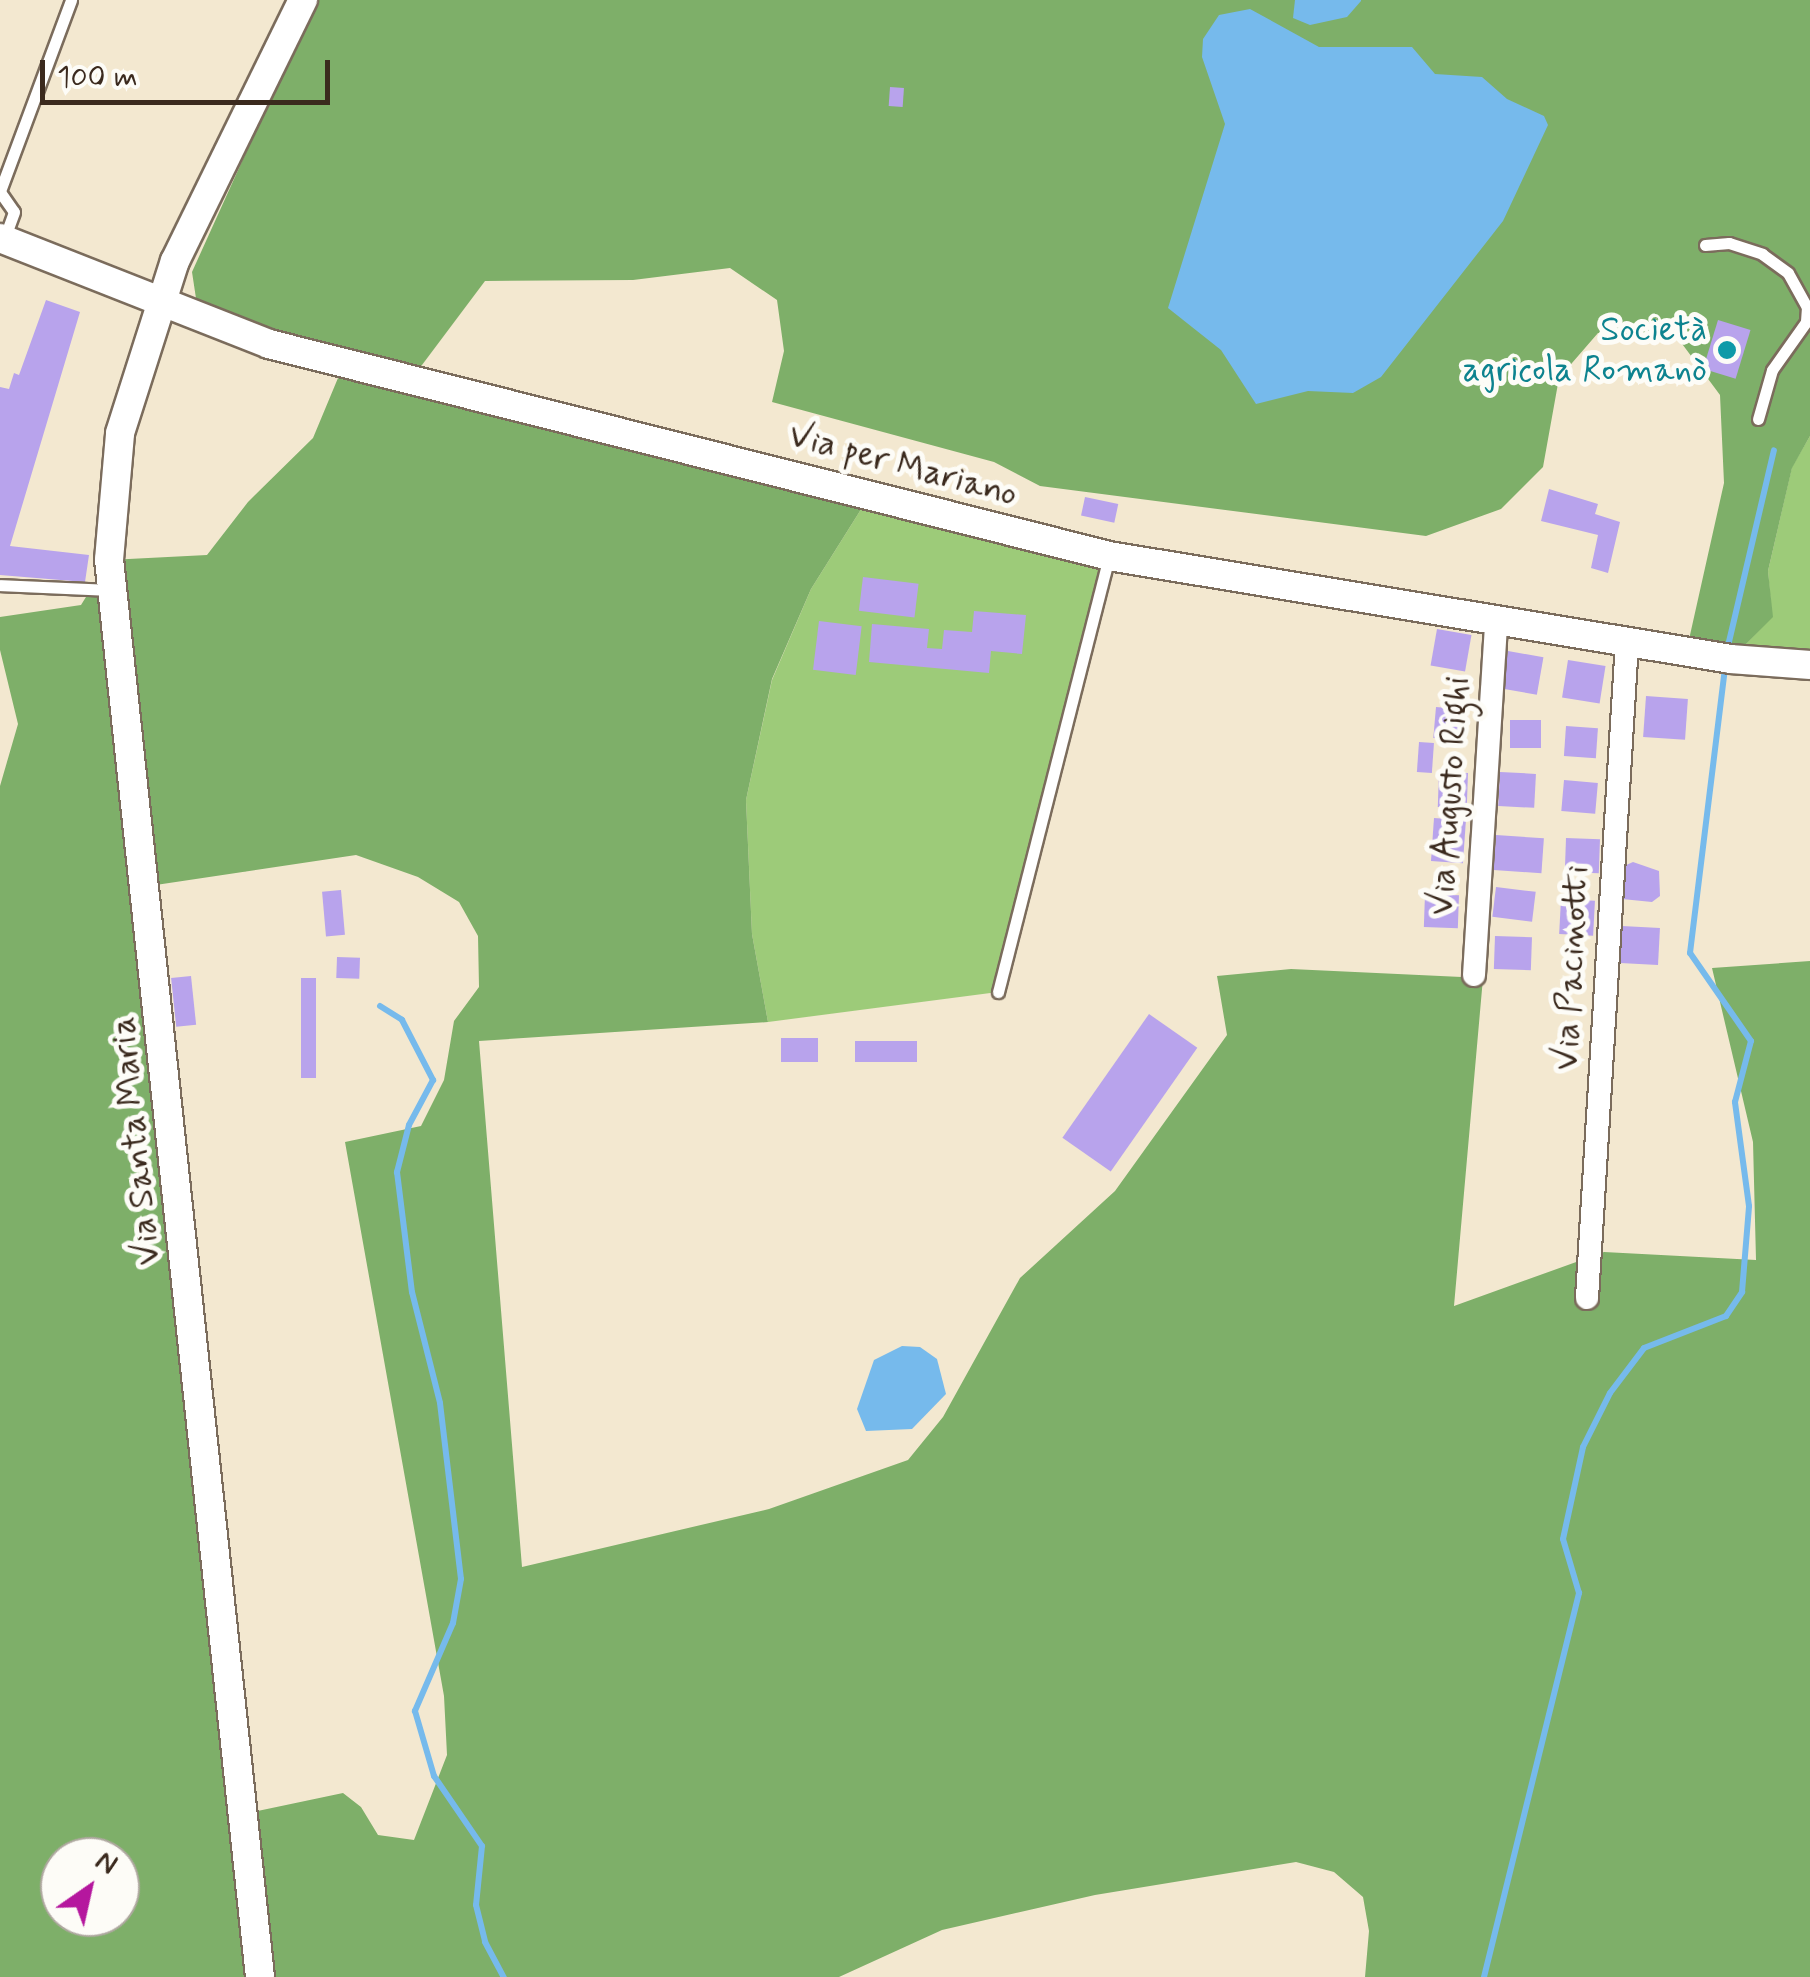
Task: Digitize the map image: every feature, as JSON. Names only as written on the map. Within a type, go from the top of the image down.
[{"type":"street","name":"Via Santa Maria","points":[[260,1977],[111,590],[120,433],[161,303],[175,261],[303,0]]},
{"type":"street","name":"Via per Mariano","points":[[2,239],[269,344],[1109,556],[1627,643],[1810,666]]},
{"type":"street","name":"Via Augusto Righi","points":[[1474,975],[1496,622]]},
{"type":"street","name":"Via Pacinotti","points":[[1587,1298],[1627,643]]},
{"type":"lane","points":[[2,239],[14,212],[0,192],[71,0]]},
{"type":"lane","points":[[1706,245],[1729,243],[1762,254],[1788,274],[1807,307],[1806,322],[1772,370],[1758,419]]},
{"type":"lane","points":[[998,992],[1109,556]]},
{"type":"lane","points":[[0,584],[111,590]]},
{"type":"green space","points":[[315,0],[1810,0],[1810,436],[1792,468],[1768,571],[1773,617],[1738,652],[1688,644],[1724,483],[1720,395],[1677,337],[1598,333],[1559,378],[1543,467],[1501,509],[1426,536],[1040,486],[994,462],[772,402],[784,351],[777,300],[730,268],[633,280],[485,281],[413,377],[275,341],[197,305],[192,272]]},
{"type":"green space","points":[[338,378],[865,503],[811,589],[772,679],[746,800],[752,934],[768,1022],[479,1041],[522,1567],[769,1509],[908,1460],[943,1417],[1020,1278],[1115,1191],[1227,1035],[1217,976],[1291,969],[1483,978],[1454,1306],[1604,1252],[1756,1260],[1753,1142],[1712,968],[1810,961],[1810,1977],[1365,1977],[1369,1931],[1363,1897],[1334,1872],[1296,1862],[1095,1895],[942,1930],[839,1977],[0,1977],[0,786],[18,724],[0,650],[0,617],[81,605],[109,560],[207,555],[248,502],[313,438]],"holes":[[[356,855],[418,877],[459,902],[478,936],[479,987],[454,1021],[444,1080],[421,1126],[345,1142],[444,1696],[447,1755],[414,1840],[378,1835],[361,1807],[343,1793],[243,1814],[149,886]]]},
{"type":"green space","points":[[1810,436],[1810,657],[1738,652],[1772,617],[1768,571],[1792,467]]},
{"type":"green space","points":[[865,503],[1108,563],[998,992],[768,1022],[752,934],[746,800],[772,680],[811,589]]},
{"type":"water","points":[[1295,0],[1361,1],[1347,17],[1310,25],[1293,18]]},
{"type":"water","points":[[1250,9],[1319,47],[1412,47],[1435,74],[1482,77],[1507,99],[1544,116],[1548,125],[1503,221],[1381,377],[1353,393],[1308,391],[1256,404],[1221,350],[1168,308],[1225,124],[1202,57],[1203,39],[1219,15]]},
{"type":"water","points":[[902,1346],[920,1347],[937,1359],[946,1394],[912,1429],[866,1431],[857,1409],[874,1360]]},
{"type":"building","points":[[890,87],[904,88],[903,107],[889,106]]},
{"type":"building","points":[[46,300],[80,312],[10,546],[89,555],[85,582],[0,575],[0,387],[9,389],[14,373],[19,375]]},
{"type":"building","name":"Società agricola Romanò","points":[[1718,320],[1751,330],[1736,379],[1703,369]]},
{"type":"building","points":[[1549,489],[1598,504],[1595,514],[1620,522],[1608,573],[1591,568],[1598,535],[1541,521]]},
{"type":"building","points":[[1085,497],[1118,504],[1114,523],[1081,516]]},
{"type":"building","points":[[863,577],[919,584],[914,618],[859,611]]},
{"type":"building","points":[[974,611],[1026,615],[1022,654],[991,651],[989,673],[869,662],[872,624],[929,629],[927,648],[942,649],[944,630],[972,632]]},
{"type":"building","points":[[819,621],[862,626],[856,675],[813,670]]},
{"type":"building","points":[[1437,629],[1471,635],[1465,672],[1431,665]]},
{"type":"building","points":[[1508,651],[1543,657],[1537,695],[1501,688]]},
{"type":"building","points":[[1568,660],[1606,666],[1600,703],[1562,698]]},
{"type":"building","points":[[1646,696],[1688,699],[1685,740],[1643,737]]},
{"type":"building","points":[[1436,707],[1468,710],[1465,741],[1433,738]]},
{"type":"building","points":[[1510,720],[1541,720],[1541,748],[1510,748]]},
{"type":"building","points":[[1566,726],[1598,728],[1596,758],[1564,756]]},
{"type":"building","points":[[1419,742],[1434,743],[1432,773],[1417,772]]},
{"type":"building","points":[[1439,772],[1468,773],[1467,808],[1438,807]]},
{"type":"building","points":[[1500,772],[1536,774],[1534,808],[1498,806]]},
{"type":"building","points":[[1564,780],[1598,783],[1595,814],[1561,811]]},
{"type":"building","points":[[1434,818],[1466,820],[1463,863],[1431,861]]},
{"type":"building","points":[[1496,835],[1544,838],[1541,873],[1494,870]]},
{"type":"building","points":[[1566,838],[1600,839],[1599,873],[1565,872]]},
{"type":"building","points":[[1633,862],[1659,871],[1660,896],[1652,902],[1622,899],[1624,866]]},
{"type":"building","points":[[1496,887],[1536,892],[1532,922],[1492,917]]},
{"type":"building","points":[[341,890],[345,935],[326,936],[322,892]]},
{"type":"building","points":[[1425,894],[1459,895],[1458,928],[1424,927]]},
{"type":"building","points":[[1561,899],[1595,901],[1593,936],[1559,934]]},
{"type":"building","points":[[1622,926],[1660,928],[1658,965],[1620,963]]},
{"type":"building","points":[[1495,936],[1532,937],[1531,970],[1494,969]]},
{"type":"building","points":[[337,957],[360,958],[359,979],[336,978]]},
{"type":"building","points":[[191,976],[196,1025],[176,1027],[171,978]]},
{"type":"building","points":[[301,978],[316,978],[316,1078],[301,1078]]},
{"type":"building","points":[[1149,1014],[1197,1048],[1111,1172],[1062,1138]]},
{"type":"building","points":[[781,1038],[818,1038],[818,1062],[781,1062]]},
{"type":"building","points":[[855,1041],[917,1041],[917,1062],[855,1062]]},
{"type":"waterway","points":[[1728,646],[1774,450]]},
{"type":"waterway","points":[[1484,1977],[1579,1593],[1563,1539],[1583,1447],[1610,1393],[1644,1348],[1726,1316],[1742,1292],[1749,1206],[1735,1102],[1751,1041],[1690,953],[1725,668]]},
{"type":"waterway","points":[[380,1006],[402,1020],[433,1080],[409,1125],[397,1172],[412,1292],[440,1403],[461,1579],[453,1623],[415,1711],[434,1776],[482,1846],[476,1905],[485,1942],[504,1977]]},
{"type":"place","name":"Società agricola Romanò","points":[[1727,350]]}]
